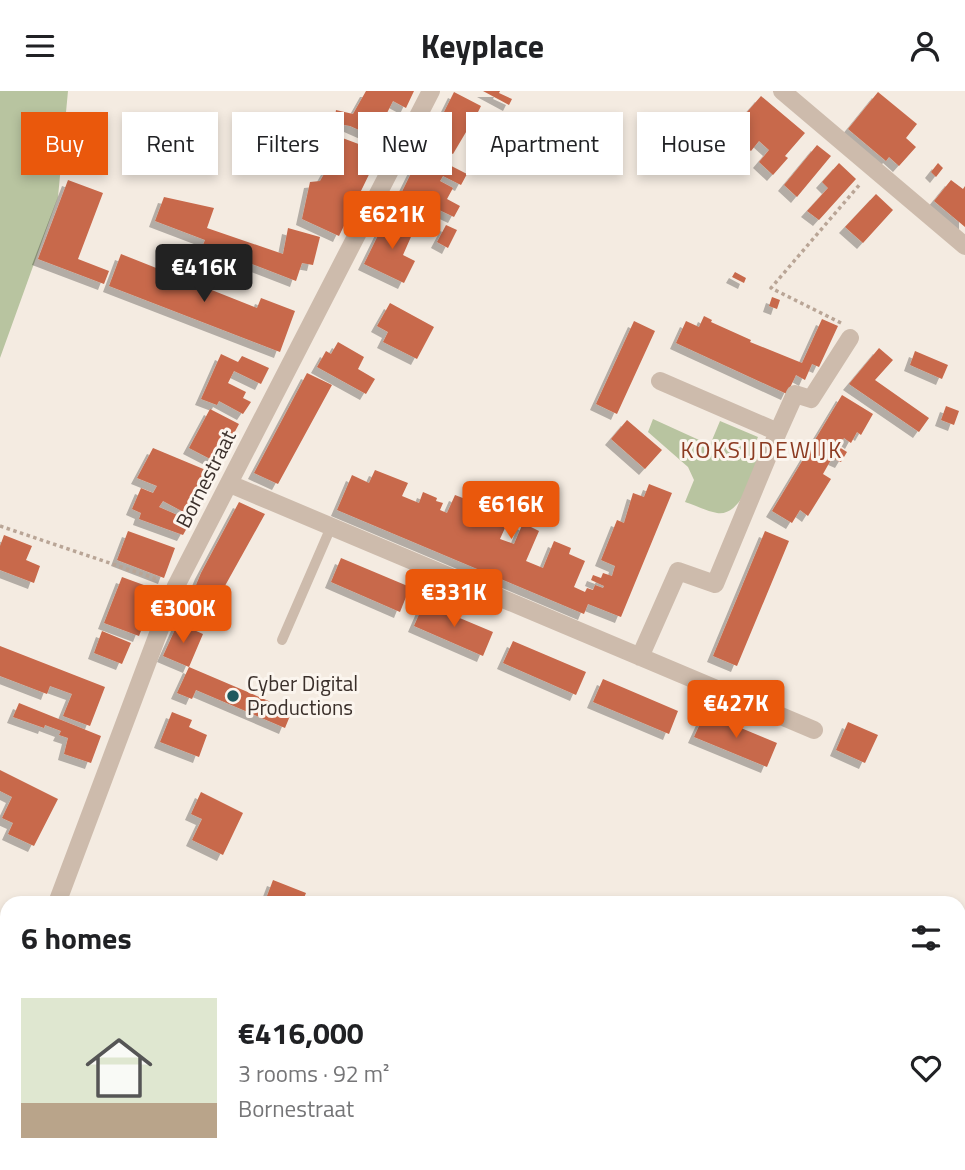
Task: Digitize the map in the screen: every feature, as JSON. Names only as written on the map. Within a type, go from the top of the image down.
[{"type":"street","name":"Bornestraat","points":[[60,896],[176,586],[431,91]]},
{"type":"street","points":[[782,91],[965,246]]},
{"type":"street","points":[[640,657],[678,571],[715,584],[795,394],[810,399],[850,338]]},
{"type":"street","points":[[660,381],[778,432]]},
{"type":"street","points":[[230,484],[814,730]]},
{"type":"lane","points":[[282,640],[331,527]]},
{"type":"path","points":[[850,338],[844,324],[771,288],[874,169]]},
{"type":"path","points":[[0,526],[176,586]]},
{"type":"green space","points":[[0,91],[68,91],[66,112],[21,112],[21,175],[60,175],[58,197],[0,358]]},
{"type":"green space","name":"KOKSIJDEWIJK","points":[[653,419],[710,445],[720,421],[758,437],[752,450],[761,456],[750,483],[733,508],[717,513],[685,502],[694,480],[688,467],[648,432]]},
{"type":"building","points":[[366,91],[414,91],[406,108],[393,101],[388,112],[358,112],[358,130],[344,125],[344,112],[336,110],[353,114]]},
{"type":"building","points":[[483,91],[500,91],[499,93],[512,99],[509,105]]},
{"type":"building","points":[[454,92],[481,106],[478,112],[466,112],[466,132],[453,154],[452,112],[444,112]]},
{"type":"building","points":[[878,92],[917,124],[906,138],[916,147],[899,166],[889,157],[886,161],[848,129]]},
{"type":"building","points":[[761,96],[805,133],[773,175],[759,162],[769,150],[759,141],[750,150],[750,112],[747,112]]},
{"type":"building","points":[[344,139],[358,144],[358,175],[369,175],[339,236],[302,219],[310,182],[320,181],[323,175],[344,175]]},
{"type":"building","points":[[817,145],[831,156],[797,197],[784,185]]},
{"type":"building","points":[[839,163],[856,179],[819,220],[807,211],[828,188],[822,182]]},
{"type":"building","points":[[938,163],[943,168],[936,177],[931,172]]},
{"type":"building","points":[[452,166],[466,173],[461,185],[443,176],[440,181],[453,188],[447,199],[460,206],[454,217],[433,207],[425,224],[394,208],[410,175],[452,175]]},
{"type":"building","points":[[68,180],[103,193],[78,259],[109,271],[104,284],[38,259]]},
{"type":"building","points":[[951,180],[963,189],[965,186],[965,227],[934,201]]},
{"type":"building","points":[[876,194],[893,210],[863,243],[845,227]]},
{"type":"building","points":[[164,197],[214,208],[207,228],[283,254],[288,228],[320,237],[313,265],[302,263],[296,281],[203,245],[205,240],[155,221]]},
{"type":"building","points":[[387,217],[414,230],[403,255],[415,261],[404,283],[364,264]]},
{"type":"building","points":[[446,225],[457,230],[448,248],[437,242]]},
{"type":"building","points":[[121,254],[257,308],[261,298],[295,311],[280,352],[109,286]]},
{"type":"building","points":[[735,272],[746,278],[744,283],[732,277]]},
{"type":"building","points":[[772,297],[780,300],[777,309],[769,306]]},
{"type":"building","points":[[390,303],[434,327],[417,359],[383,342],[388,332],[377,326]]},
{"type":"building","points":[[704,316],[712,320],[711,322],[751,340],[750,342],[802,363],[822,319],[838,326],[819,367],[812,364],[805,380],[796,375],[787,394],[676,343],[686,321],[699,327]]},
{"type":"building","points":[[634,321],[655,331],[617,414],[596,404]]},
{"type":"building","points":[[338,342],[364,357],[358,369],[375,379],[366,394],[317,367],[326,351],[331,354]]},
{"type":"building","points":[[879,348],[893,360],[875,380],[929,418],[919,432],[849,384]]},
{"type":"building","points":[[915,351],[948,365],[942,379],[910,365]]},
{"type":"building","points":[[221,354],[238,362],[242,356],[269,368],[261,384],[234,371],[228,383],[246,392],[243,398],[251,402],[243,414],[219,401],[217,405],[201,399]]},
{"type":"building","points":[[307,373],[332,385],[278,484],[254,473]]},
{"type":"building","points":[[842,395],[873,414],[861,435],[857,432],[851,443],[844,438],[839,447],[847,452],[841,462],[832,458],[823,474],[831,479],[808,516],[800,510],[792,523],[772,511]]},
{"type":"building","points":[[946,406],[959,411],[954,425],[941,420]]},
{"type":"building","points":[[210,409],[239,424],[218,463],[189,448]]},
{"type":"building","points":[[627,420],[662,450],[645,469],[611,439]]},
{"type":"building","points":[[153,448],[213,473],[191,516],[163,501],[159,507],[191,521],[183,535],[139,519],[141,513],[132,509],[141,488],[153,493],[157,486],[137,478]]},
{"type":"building","points":[[375,470],[408,483],[402,496],[419,503],[423,492],[443,503],[440,510],[447,513],[455,495],[468,500],[465,509],[479,515],[477,519],[483,522],[487,514],[494,517],[497,509],[504,512],[506,507],[513,510],[500,539],[514,544],[523,523],[539,531],[526,561],[543,568],[554,541],[571,548],[569,554],[585,561],[574,587],[585,592],[587,588],[593,590],[595,585],[604,586],[591,580],[593,575],[601,578],[603,573],[612,576],[615,566],[601,560],[617,520],[624,523],[633,493],[644,497],[649,484],[672,493],[621,617],[588,604],[584,614],[337,510],[352,475],[369,483]]},
{"type":"building","points":[[239,502],[265,514],[213,612],[189,602],[201,573]]},
{"type":"building","points":[[128,531],[175,548],[164,578],[117,560]]},
{"type":"building","points":[[765,531],[789,541],[737,666],[713,656]]},
{"type":"building","points":[[4,535],[32,546],[26,560],[40,566],[34,583],[0,570],[0,546]]},
{"type":"building","points":[[341,558],[410,587],[400,612],[331,582]]},
{"type":"building","points":[[122,577],[152,588],[148,598],[153,600],[139,636],[104,623]]},
{"type":"building","points":[[424,603],[493,632],[483,656],[414,626]]},
{"type":"building","points":[[178,623],[203,634],[189,667],[163,656]]},
{"type":"building","points":[[102,631],[131,643],[122,664],[94,653]]},
{"type":"building","points":[[513,641],[586,672],[576,695],[503,663]]},
{"type":"building","points":[[0,646],[105,687],[90,726],[63,716],[72,694],[50,686],[47,694],[0,676]]},
{"type":"building","name":"Cyber Digital Productions","points":[[189,667],[292,711],[285,728],[196,690],[192,699],[177,693]]},
{"type":"building","points":[[603,679],[678,711],[669,734],[593,702]]},
{"type":"building","points":[[19,703],[101,736],[91,763],[64,754],[68,738],[59,735],[61,731],[13,717]]},
{"type":"building","points":[[172,712],[192,720],[189,727],[207,735],[199,757],[160,742]]},
{"type":"building","points":[[705,713],[777,743],[767,767],[694,737]]},
{"type":"building","points":[[848,722],[878,735],[865,763],[836,750]]},
{"type":"building","points":[[0,770],[58,799],[34,846],[8,834],[13,823],[2,818],[12,797],[0,791]]},
{"type":"building","points":[[201,792],[243,813],[223,855],[192,840],[202,819],[191,814]]},
{"type":"building","points":[[273,880],[306,893],[305,896],[267,896]]},
{"type":"place","name":"Cyber Digital Productions","points":[[233,696]]},
{"type":"district","name":"KOKSIJDEWIJK","points":[[762,450]]}]
